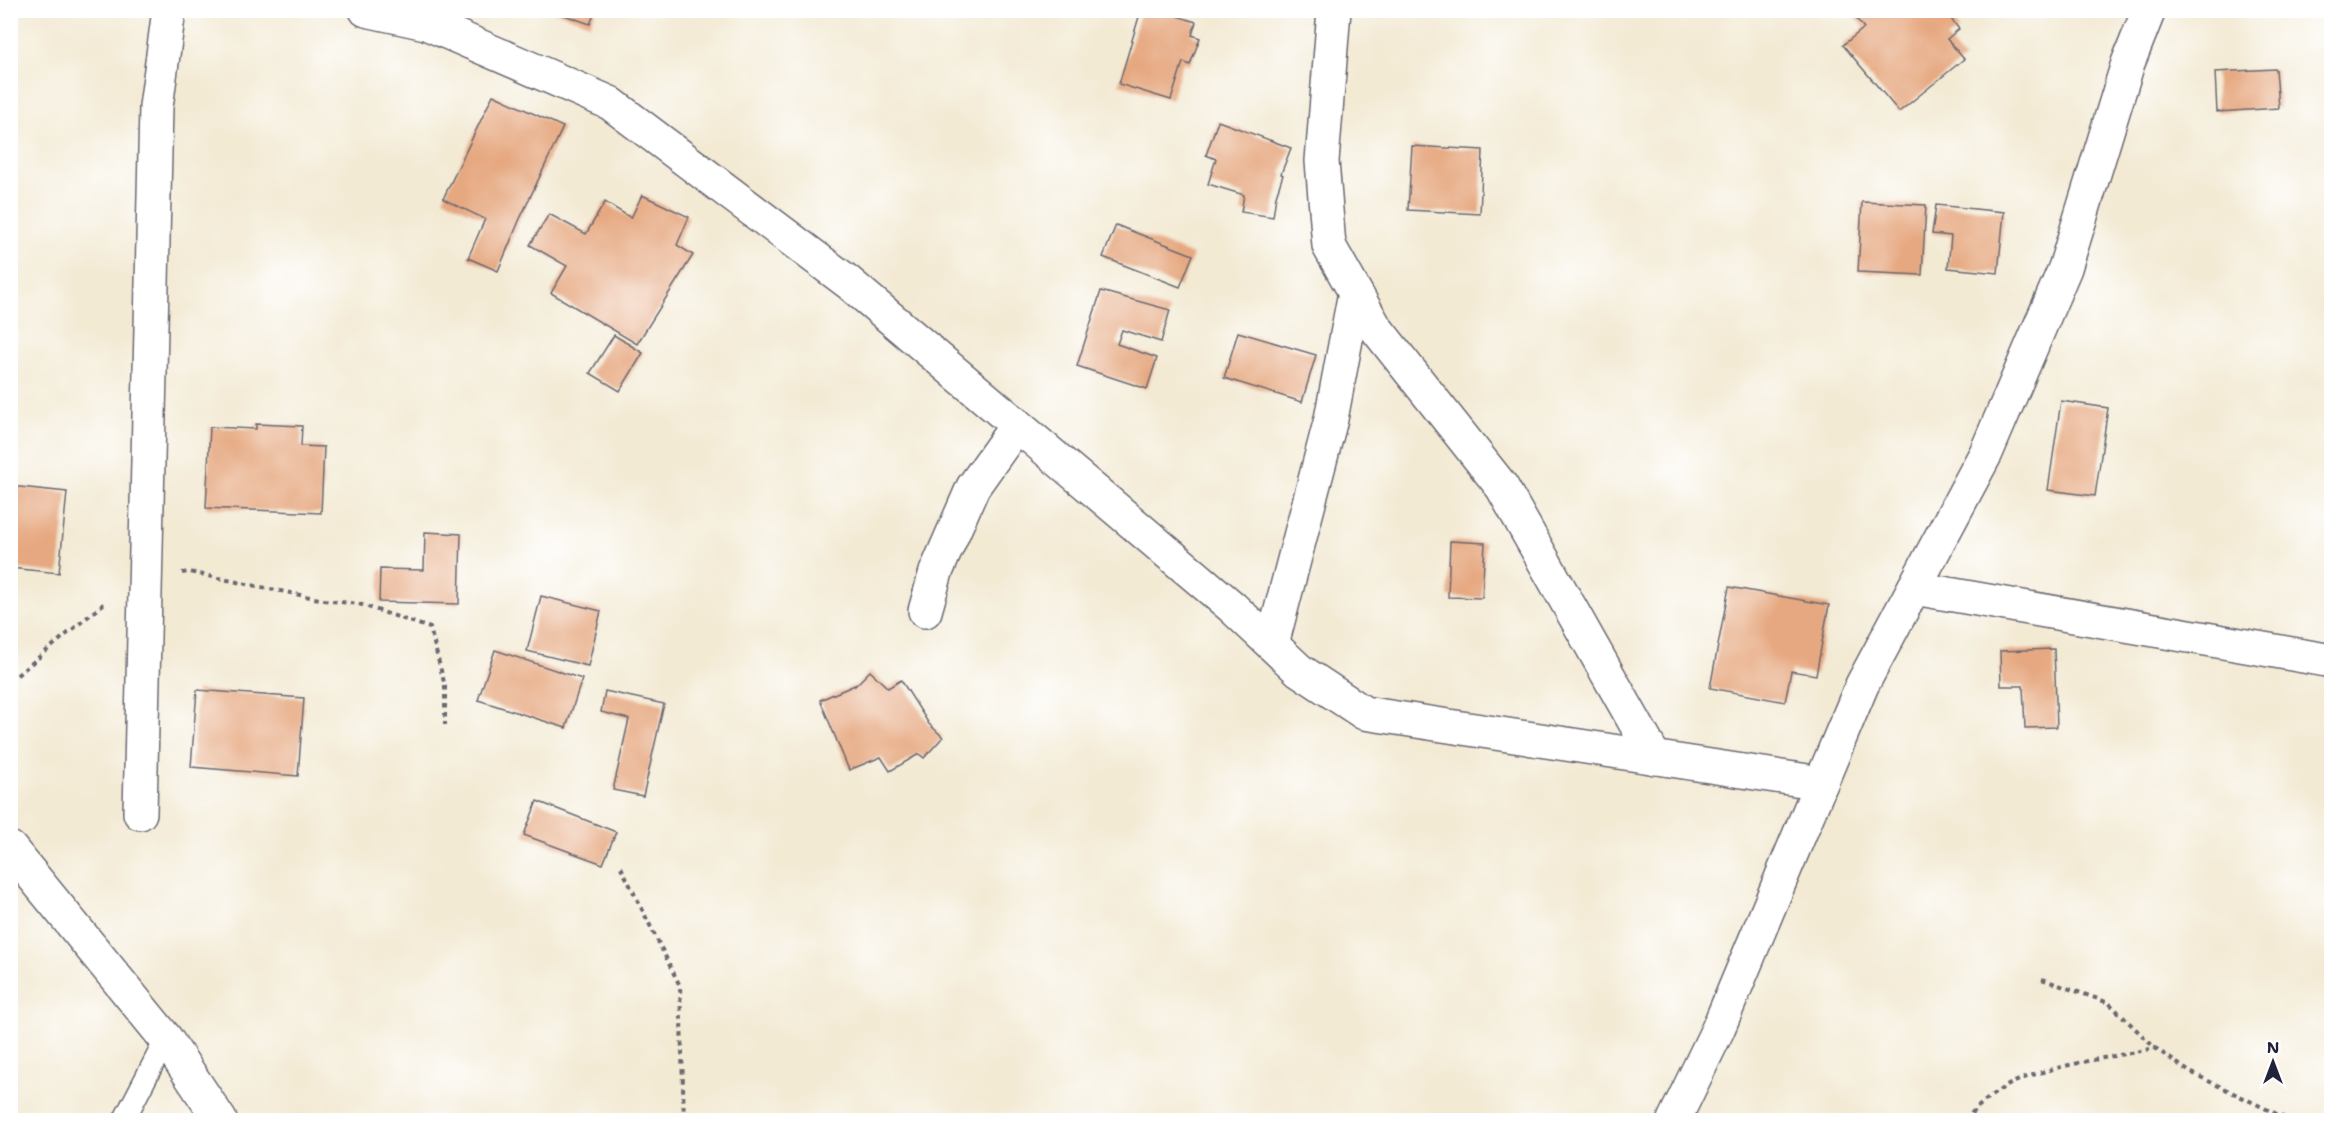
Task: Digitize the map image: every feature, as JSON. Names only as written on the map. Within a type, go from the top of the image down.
[{"type":"street","points":[[140,813],[156,107],[169,10]]},
{"type":"street","points":[[366,10],[426,24],[610,103],[848,282],[1232,607],[1299,669],[1364,713],[1821,783]]},
{"type":"street","points":[[1334,10],[1322,161],[1329,246],[1375,327],[1502,487],[1654,758]]},
{"type":"street","points":[[1674,1120],[1718,1029],[1862,685],[1986,453],[2065,268],[2128,63],[2149,10]]},
{"type":"street","points":[[1272,644],[1331,419],[1355,292]]},
{"type":"street","points":[[925,611],[936,572],[973,487],[1017,425]]},
{"type":"street","points":[[1914,588],[2331,661]]},
{"type":"street","points":[[10,848],[166,1039],[220,1120]]},
{"type":"lane","points":[[124,1120],[166,1039]]},
{"type":"path","points":[[10,681],[127,585],[189,572],[358,604],[430,628],[445,686],[445,725]]},
{"type":"path","points":[[621,867],[680,986],[684,1120]]},
{"type":"path","points":[[2042,979],[2109,1003],[2155,1048],[2190,1072],[2289,1120]]},
{"type":"path","points":[[1965,1120],[1979,1105],[2022,1078],[2155,1048]]},
{"type":"building","points":[[550,10],[596,10],[590,24]]},
{"type":"building","points":[[1141,10],[1158,10],[1196,22],[1192,35],[1200,38],[1190,65],[1183,62],[1171,100],[1119,84]]},
{"type":"building","points":[[1849,10],[1944,10],[1959,29],[1947,39],[1964,59],[1899,112],[1843,45],[1864,28]]},
{"type":"building","points":[[2276,69],[2279,108],[2217,112],[2215,72]]},
{"type":"building","points":[[493,95],[563,127],[498,271],[468,258],[485,219],[443,199]]},
{"type":"building","points":[[1218,121],[1291,148],[1281,174],[1283,175],[1276,196],[1273,217],[1241,212],[1244,195],[1208,184],[1216,159],[1206,155]]},
{"type":"building","points":[[1412,146],[1483,150],[1480,214],[1408,210]]},
{"type":"building","points":[[642,195],[689,217],[677,245],[693,255],[637,344],[551,293],[567,266],[530,245],[549,214],[586,234],[605,202],[631,218]]},
{"type":"building","points":[[1862,202],[1926,205],[1922,275],[1858,272]]},
{"type":"building","points":[[1936,205],[2004,212],[1998,273],[1948,268],[1951,236],[1932,234]]},
{"type":"building","points":[[1116,225],[1193,255],[1180,287],[1103,257]]},
{"type":"building","points":[[1101,291],[1170,310],[1161,342],[1122,330],[1117,344],[1157,358],[1147,389],[1077,366]]},
{"type":"building","points":[[1238,332],[1316,355],[1302,402],[1224,378]]},
{"type":"building","points":[[614,335],[643,353],[620,391],[590,373]]},
{"type":"building","points":[[2061,401],[2108,408],[2095,496],[2048,490]]},
{"type":"building","points":[[256,424],[302,426],[301,446],[324,447],[321,513],[206,508],[210,427],[256,429]]},
{"type":"building","points":[[10,486],[67,492],[59,573],[10,568]]},
{"type":"building","points":[[425,532],[461,534],[459,604],[379,602],[380,569],[424,570]]},
{"type":"building","points":[[1450,541],[1485,543],[1482,598],[1448,597]]},
{"type":"building","points":[[1729,587],[1829,605],[1816,675],[1791,671],[1785,702],[1710,688]]},
{"type":"building","points":[[541,596],[601,611],[588,666],[527,651]]},
{"type":"building","points":[[2054,649],[2057,727],[2025,728],[2023,686],[2001,686],[2000,651]]},
{"type":"building","points":[[495,650],[582,679],[566,728],[478,700]]},
{"type":"building","points":[[870,671],[888,688],[901,680],[929,724],[943,737],[924,758],[919,754],[890,771],[881,757],[849,770],[820,700],[855,686]]},
{"type":"building","points":[[197,690],[304,698],[298,776],[191,767]]},
{"type":"building","points":[[605,691],[664,704],[643,796],[613,790],[629,719],[601,712]]},
{"type":"building","points":[[537,801],[616,832],[603,864],[524,835]]}]
